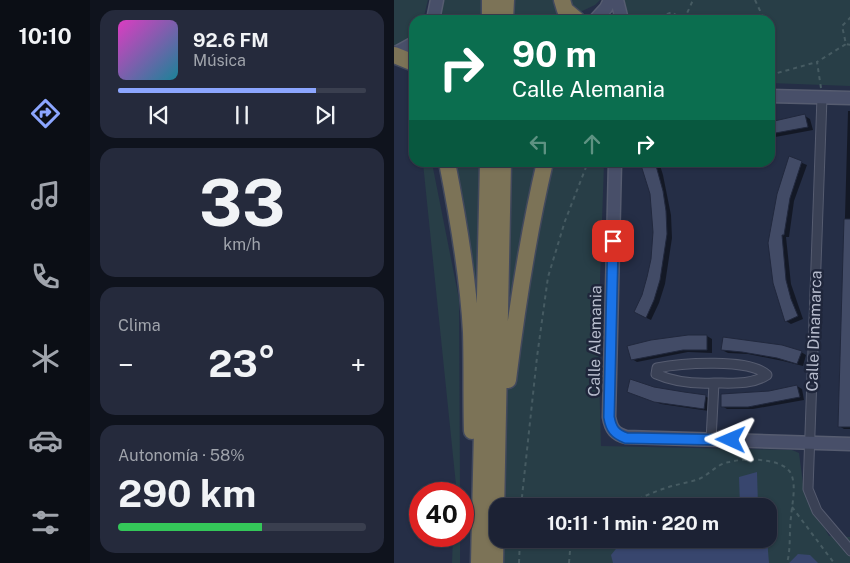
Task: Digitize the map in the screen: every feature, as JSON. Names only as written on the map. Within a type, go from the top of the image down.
[{"type":"highway","points":[[490,0],[490,15]]},
{"type":"highway","points":[[505,15],[506,0]]},
{"type":"highway","points":[[562,0],[565,10],[570,15]]},
{"type":"highway","points":[[394,55],[409,61]]},
{"type":"highway","points":[[448,167],[467,284],[471,332],[473,528],[479,556]]},
{"type":"highway","points":[[479,556],[488,167]]},
{"type":"highway","points":[[495,563],[502,167]]},
{"type":"highway","points":[[498,418],[506,396],[523,268],[543,167]]},
{"type":"street","points":[[600,15],[610,0]]},
{"type":"street","points":[[617,0],[621,15]]},
{"type":"street","points":[[394,55],[409,45]]},
{"type":"street","points":[[394,55],[409,55]]},
{"type":"street","points":[[775,96],[850,98]]},
{"type":"street","name":"Calle Dinamarca","points":[[822,97],[808,489],[817,511],[850,551]]},
{"type":"street","name":"Calle Alemania","points":[[615,167],[611,428],[618,435],[626,438],[850,444]]},
{"type":"street","points":[[707,363],[748,366],[762,370],[767,375],[759,380],[744,383],[714,383],[697,384],[667,379],[656,374],[657,368],[673,364],[707,363]]},
{"type":"street","points":[[711,440],[714,383]]},
{"type":"path","points":[[686,15],[693,0]]},
{"type":"path","points":[[755,0],[762,15]]},
{"type":"path","points":[[664,15],[672,12],[676,15]]},
{"type":"path","points":[[846,44],[842,26],[850,17]]},
{"type":"path","points":[[846,44],[850,46]]},
{"type":"path","points":[[775,74],[817,62],[846,44]]},
{"type":"path","points":[[817,62],[822,97]]},
{"type":"path","points":[[522,498],[548,277],[565,221],[586,167]]},
{"type":"path","points":[[643,498],[666,488],[698,480],[708,475],[721,464],[729,462],[766,461],[782,465],[791,474],[793,484],[787,563]]},
{"type":"path","points":[[792,507],[834,563]]},
{"type":"path","points":[[519,563],[520,548]]},
{"type":"path","points":[[570,563],[571,548]]},
{"type":"shaded area","points":[[394,0],[428,0],[424,15],[409,15],[409,39],[394,47]]},
{"type":"shaded area","points":[[441,0],[482,0],[481,15],[437,15]]},
{"type":"shaded area","points":[[514,0],[556,0],[558,15],[514,15]]},
{"type":"shaded area","points":[[568,0],[600,0],[595,5],[580,12],[570,7]]},
{"type":"shaded area","points":[[618,0],[850,0],[850,86],[775,83],[775,15],[622,15]]},
{"type":"shaded area","points":[[423,167],[433,167],[459,299],[460,482],[456,482]]},
{"type":"shaded area","points":[[450,167],[480,167],[476,328]]},
{"type":"shaded area","points":[[511,167],[604,167],[598,339],[601,446],[792,450],[799,453],[804,491],[829,536],[850,537],[850,563],[504,563],[504,548],[777,548],[777,498],[505,498]]},
{"type":"shaded area","points":[[453,547],[460,547],[460,563],[452,563]]},
{"type":"water","points":[[757,472],[758,498],[740,498],[739,477]]},
{"type":"water","points":[[617,548],[768,548],[769,563],[613,563],[611,555]]},
{"type":"water","points":[[798,554],[810,555],[818,563],[789,563]]},
{"type":"building","points":[[805,114],[808,127],[775,133],[775,121]]},
{"type":"building","points":[[789,156],[802,161],[790,198],[784,235],[782,235],[786,280],[798,316],[785,322],[773,283],[768,243],[777,194]]},
{"type":"building","points":[[642,167],[656,167],[663,191],[667,234],[660,280],[646,318],[634,312],[642,295],[651,259],[653,232],[650,194]]},
{"type":"building","points":[[844,219],[851,219],[851,427],[838,427]]},
{"type":"building","points":[[688,335],[707,335],[707,350],[683,350],[631,360],[627,346],[651,340]]},
{"type":"building","points":[[723,337],[782,345],[802,351],[797,364],[777,358],[721,350]]},
{"type":"building","points":[[630,379],[654,387],[706,395],[704,409],[654,402],[627,392]]},
{"type":"building","points":[[797,385],[800,397],[748,407],[721,407],[721,394],[769,391]]},
{"type":"route","points":[[613,241],[609,417],[611,428],[618,435],[626,438],[731,440]]}]
